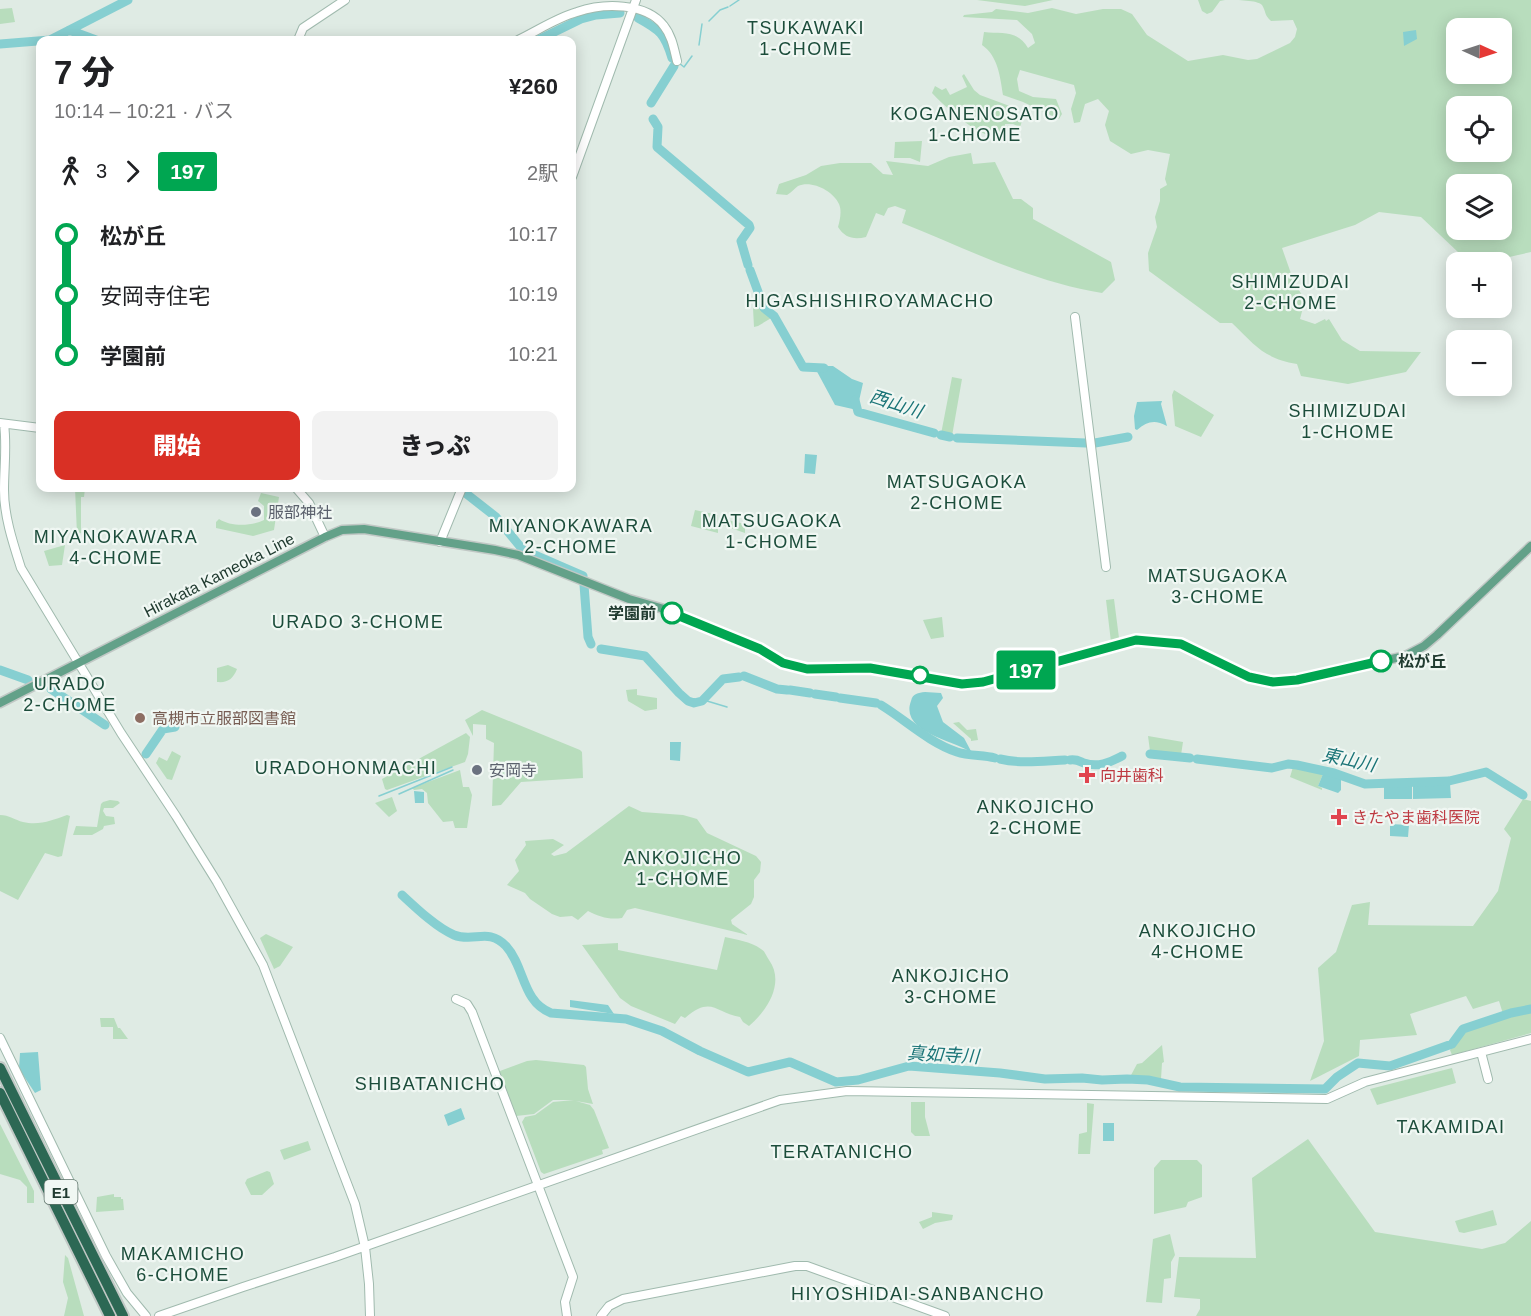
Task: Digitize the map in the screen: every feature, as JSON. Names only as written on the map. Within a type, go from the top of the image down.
[{"type":"highway","name":"E1","points":[[0,1068],[123,1316]]},
{"type":"highway","name":"E1","points":[[0,1093],[110,1316]]},
{"type":"main road","name":"Hirakata Kameoka Line","points":[[0,703],[342,530],[364,529],[518,555],[629,599],[664,609],[760,649],[783,663],[797,667],[818,670],[882,669],[962,684],[991,680],[1136,640],[1181,644],[1249,677],[1273,682],[1297,680],[1406,656],[1424,646],[1464,611],[1531,546]]},
{"type":"street","points":[[300,36],[303,28],[345,0]]},
{"type":"street","points":[[576,166],[636,0]]},
{"type":"street","points":[[526,36],[581,10],[604,6],[632,8],[651,15],[664,25],[671,38],[677,61]]},
{"type":"street","points":[[1076,316],[1106,567]]},
{"type":"street","points":[[36,427],[2,423],[6,439],[4,492],[13,544],[21,568],[217,882],[263,965],[353,1198],[365,1247],[370,1316]]},
{"type":"street","points":[[299,492],[309,503],[325,537]]},
{"type":"street","points":[[440,542],[460,492]]},
{"type":"street","points":[[456,999],[467,1004],[472,1012],[573,1277],[565,1302],[567,1316]]},
{"type":"street","points":[[0,1038],[105,1254],[127,1293],[146,1316]]},
{"type":"street","points":[[159,1316],[365,1247],[780,1100],[847,1091],[1327,1099],[1365,1082],[1531,1039]]},
{"type":"street","points":[[1481,1052],[1488,1079]]},
{"type":"street","points":[[601,1316],[609,1306],[623,1299],[795,1266],[807,1266],[945,1316]]},
{"type":"green space","points":[[977,0],[1053,0],[1025,6]]},
{"type":"green space","points":[[1198,0],[1225,0],[1220,1],[1212,12],[1207,14],[1202,11]]},
{"type":"green space","points":[[1228,0],[1531,0],[1531,252],[1512,256],[1512,252],[1458,252],[1421,217],[1379,212],[1355,225],[1282,248],[1294,282],[1305,300],[1300,319],[1315,324],[1329,319],[1342,340],[1360,351],[1421,352],[1406,372],[1348,384],[1301,376],[1297,364],[1276,358],[1261,350],[1232,323],[1220,323],[1149,271],[1148,253],[1157,227],[1155,217],[1160,201],[1160,189],[1167,185],[1165,179],[1170,154],[1148,150],[1131,154],[1110,141],[1105,125],[1109,111],[1098,99],[1085,104],[1080,122],[1074,123],[1071,109],[1076,93],[1074,85],[1020,70],[1017,79],[1019,91],[1033,97],[1056,99],[1062,114],[1059,119],[1003,95],[995,61],[982,45],[984,32],[1014,36],[1024,42],[1028,48],[1035,43],[1032,34],[1017,20],[963,17],[964,15],[992,12],[996,9],[1028,13],[1052,8],[1076,14],[1103,9],[1121,9],[1132,14],[1147,35],[1188,61],[1223,55],[1248,60],[1257,59],[1290,43],[1297,29],[1293,20],[1271,21],[1262,5]]},
{"type":"green space","points":[[12,8],[15,22],[0,24],[0,9]]},
{"type":"green space","points":[[964,74],[980,95],[1015,108],[1013,116],[1021,118],[1020,127],[1005,124],[1005,131],[993,135],[985,134],[960,118],[932,93],[935,86],[942,90],[946,88],[950,95],[967,87],[962,76]]},
{"type":"green space","points":[[922,141],[920,162],[910,158],[894,158],[895,142]]},
{"type":"green space","points":[[971,153],[973,164],[995,162],[1013,199],[1021,199],[1033,208],[1033,219],[1111,262],[1115,280],[1102,293],[1025,273],[902,223],[906,210],[895,206],[888,208],[884,216],[876,213],[866,237],[850,237],[838,227],[840,207],[836,199],[822,188],[809,184],[798,186],[787,195],[776,194],[779,184],[806,175],[821,166],[840,163],[871,163],[883,174],[893,175],[886,161],[928,166],[949,157]]},
{"type":"green space","points":[[762,307],[773,317],[754,327],[753,308]]},
{"type":"green space","points":[[952,377],[962,379],[950,437],[941,434]]},
{"type":"green space","points":[[1174,390],[1214,415],[1201,437],[1175,426],[1172,395]]},
{"type":"green space","points":[[75,492],[85,492],[84,497],[81,497],[81,533],[77,534]]},
{"type":"green space","points":[[261,493],[279,497],[274,530],[253,536],[216,528],[216,522],[219,519],[242,525],[264,520],[264,506],[258,501]]},
{"type":"green space","points":[[695,510],[718,515],[718,533],[691,526]]},
{"type":"green space","points":[[723,519],[745,524],[745,533],[722,525]]},
{"type":"green space","points":[[65,545],[62,565],[49,566],[44,551]]},
{"type":"green space","points":[[1114,599],[1119,638],[1111,642],[1106,600]]},
{"type":"green space","points":[[942,617],[944,637],[931,639],[923,620]]},
{"type":"green space","points":[[228,665],[237,669],[234,675],[230,680],[217,682],[217,668]]},
{"type":"green space","points":[[637,689],[637,695],[657,698],[657,709],[645,711],[628,701],[626,690]]},
{"type":"green space","points":[[482,710],[580,750],[583,778],[521,782],[501,805],[492,806],[494,743],[486,739],[486,725],[473,724],[473,736],[465,720]]},
{"type":"green space","points":[[959,722],[967,730],[976,729],[978,740],[971,741],[953,723]]},
{"type":"green space","points":[[466,733],[470,737],[465,762],[385,789],[382,779]]},
{"type":"green space","points":[[1148,736],[1183,742],[1181,755],[1150,751]]},
{"type":"green space","points":[[172,751],[181,756],[172,780],[167,779],[156,763],[159,757],[167,761]]},
{"type":"green space","points":[[1293,767],[1323,774],[1318,786],[1322,790],[1290,777]]},
{"type":"green space","points":[[460,770],[463,787],[469,787],[472,795],[467,828],[455,828],[453,821],[443,822],[428,803],[427,793],[422,789],[412,788]]},
{"type":"green space","points":[[392,797],[397,811],[389,817],[375,803]]},
{"type":"green space","points":[[1523,799],[1531,801],[1531,1033],[1452,1055],[1450,1050],[1465,1031],[1504,1017],[1499,1001],[1473,1009],[1466,996],[1410,1014],[1417,1035],[1360,1040],[1359,1056],[1310,1081],[1324,1041],[1318,968],[1336,952],[1352,905],[1370,902],[1368,925],[1473,926],[1498,891],[1511,838],[1504,829]]},
{"type":"green space","points":[[110,800],[120,803],[113,808],[104,808],[103,811],[106,816],[114,817],[115,824],[104,826],[92,835],[73,835],[76,826],[97,827],[101,804]]},
{"type":"green space","points":[[629,806],[642,812],[683,815],[697,819],[707,833],[756,856],[761,862],[760,872],[754,880],[754,897],[751,904],[731,920],[732,924],[748,935],[635,908],[627,910],[622,918],[605,918],[588,911],[578,920],[572,916],[560,917],[530,899],[525,893],[507,885],[519,871],[515,860],[526,845],[525,841],[553,839],[564,845],[551,854],[554,856],[566,853]]},
{"type":"green space","points":[[0,815],[35,823],[70,816],[62,856],[45,853],[18,900],[0,891]]},
{"type":"green space","points":[[266,934],[293,947],[280,966],[274,969],[260,938]]},
{"type":"green space","points":[[725,937],[757,946],[774,968],[775,986],[772,995],[768,1004],[749,1026],[740,1017],[713,1007],[701,1008],[685,1018],[681,1016],[675,1024],[631,1006],[620,998],[582,945],[618,943],[618,950],[717,970]]},
{"type":"green space","points":[[100,1018],[114,1018],[118,1028],[128,1039],[113,1039],[113,1027],[101,1027]]},
{"type":"green space","points":[[1162,1045],[1164,1062],[1161,1079],[1130,1077],[1137,1064],[1142,1063]]},
{"type":"green space","points":[[536,1060],[586,1067],[588,1089],[593,1104],[576,1101],[590,1105],[594,1110],[609,1148],[602,1150],[603,1154],[544,1174],[541,1172],[522,1122],[525,1117],[535,1115],[553,1102],[574,1100],[553,1100],[534,1114],[516,1116],[499,1073],[527,1061]]},
{"type":"green space","points":[[1452,1068],[1456,1083],[1377,1105],[1370,1089]]},
{"type":"green space","points":[[911,1102],[925,1102],[925,1117],[930,1136],[915,1136],[911,1132]]},
{"type":"green space","points":[[1087,1103],[1094,1104],[1090,1154],[1078,1154],[1079,1134],[1087,1132]]},
{"type":"green space","points":[[0,1124],[34,1191],[34,1203],[27,1203],[27,1187],[20,1180],[0,1174]]},
{"type":"green space","points":[[1308,1139],[1375,1232],[1482,1249],[1505,1243],[1531,1221],[1531,1316],[1196,1316],[1200,1309],[1200,1299],[1174,1297],[1179,1257],[1256,1258],[1252,1178]]},
{"type":"green space","points":[[308,1141],[311,1150],[284,1160],[280,1150]]},
{"type":"green space","points":[[1161,1160],[1197,1160],[1202,1165],[1202,1197],[1188,1202],[1186,1207],[1154,1214],[1154,1168]]},
{"type":"green space","points":[[267,1171],[270,1172],[274,1184],[262,1195],[251,1195],[245,1183],[247,1179]]},
{"type":"green space","points":[[114,1194],[114,1197],[123,1199],[124,1210],[96,1212],[97,1197]]},
{"type":"green space","points":[[1493,1210],[1497,1225],[1464,1233],[1459,1232],[1455,1221]]},
{"type":"green space","points":[[932,1212],[953,1215],[952,1220],[935,1223],[923,1229],[919,1222],[932,1217]]},
{"type":"green space","points":[[1170,1234],[1175,1255],[1171,1262],[1171,1278],[1164,1279],[1162,1303],[1146,1302],[1153,1239]]},
{"type":"green space","points":[[65,1255],[68,1258],[84,1316],[64,1316],[68,1298],[63,1282]]},
{"type":"water","points":[[1416,30],[1417,39],[1404,46],[1403,32]]},
{"type":"water","points":[[814,366],[833,366],[852,379],[863,383],[857,410],[835,405]]},
{"type":"water","points":[[1162,401],[1167,426],[1151,422],[1135,429],[1134,416],[1137,402]]},
{"type":"water","points":[[805,454],[817,455],[815,474],[804,473]]},
{"type":"water","points":[[941,693],[943,698],[937,706],[943,722],[964,738],[972,753],[931,734],[913,721],[910,712],[912,698],[916,694]]},
{"type":"water","points":[[670,742],[681,742],[680,761],[670,760]]},
{"type":"water","points":[[1323,774],[1341,779],[1341,790],[1338,793],[1318,786]]},
{"type":"water","points":[[1450,784],[1451,798],[1413,799],[1413,785]]},
{"type":"water","points":[[1412,785],[1412,799],[1384,799],[1384,786]]},
{"type":"water","points":[[414,791],[424,792],[424,803],[415,803]]},
{"type":"water","points":[[1390,824],[1409,825],[1408,837],[1390,836]]},
{"type":"water","points":[[570,1000],[608,1005],[614,1014],[570,1007]]},
{"type":"water","points":[[38,1052],[41,1090],[35,1093],[19,1069],[20,1053]]},
{"type":"water","points":[[461,1108],[465,1119],[448,1126],[444,1115]]},
{"type":"water","points":[[1103,1123],[1114,1123],[1114,1141],[1103,1141]]},
{"type":"waterway","name":"西山川","points":[[58,36],[128,0]]},
{"type":"waterway","points":[[730,6],[739,0]]},
{"type":"waterway","points":[[709,21],[720,10],[728,7]]},
{"type":"waterway","name":"西山川","points":[[546,36],[581,19],[620,13]]},
{"type":"waterway","name":"西山川","points":[[638,18],[661,34],[672,58]]},
{"type":"waterway","points":[[699,45],[702,24]]},
{"type":"waterway","name":"西山川","points":[[69,30],[85,36]]},
{"type":"waterway","name":"西山川","points":[[0,44],[36,41]]},
{"type":"waterway","points":[[674,66],[679,63],[684,67],[692,56]]},
{"type":"waterway","name":"西山川","points":[[651,103],[674,66]]},
{"type":"waterway","name":"西山川","points":[[653,119],[658,127],[657,147],[749,225],[750,228],[741,241],[748,265]]},
{"type":"waterway","name":"西山川","points":[[750,270],[764,308],[774,316],[803,367],[824,368]]},
{"type":"waterway","name":"西山川","points":[[855,400],[858,412],[934,433]]},
{"type":"waterway","name":"西山川","points":[[941,435],[950,437]]},
{"type":"waterway","name":"西山川","points":[[1095,443],[1128,437]]},
{"type":"waterway","name":"西山川","points":[[957,438],[1086,443]]},
{"type":"waterway","name":"東山川","points":[[464,492],[496,517],[523,550],[583,576]]},
{"type":"waterway","name":"東山川","points":[[584,585],[588,637],[591,644]]},
{"type":"waterway","name":"東山川","points":[[601,649],[645,656],[679,693],[694,703],[702,701],[723,679],[739,677]]},
{"type":"waterway","name":"真如寺川","points":[[0,670],[28,680]]},
{"type":"waterway","name":"東山川","points":[[744,676],[777,689],[787,690]]},
{"type":"waterway","name":"真如寺川","points":[[51,689],[105,725]]},
{"type":"waterway","name":"東山川","points":[[790,690],[810,693]]},
{"type":"waterway","name":"東山川","points":[[815,694],[836,697]]},
{"type":"waterway","name":"東山川","points":[[840,698],[876,703]]},
{"type":"waterway","points":[[702,701],[727,707]]},
{"type":"waterway","name":"東山川","points":[[881,705],[946,748],[995,758]]},
{"type":"waterway","name":"真如寺川","points":[[146,754],[163,729],[175,727]]},
{"type":"waterway","name":"東山川","points":[[1150,754],[1190,758]]},
{"type":"waterway","name":"東山川","points":[[1070,760],[1099,765],[1122,756]]},
{"type":"waterway","name":"東山川","points":[[1000,759],[1024,762],[1065,760]]},
{"type":"waterway","name":"東山川","points":[[1197,759],[1272,768],[1288,764],[1297,765],[1334,773],[1365,784],[1449,781],[1486,772],[1523,795]]},
{"type":"waterway","points":[[379,796],[452,767]]},
{"type":"waterway","points":[[399,794],[453,770]]},
{"type":"waterway","name":"真如寺川","points":[[402,895],[447,932],[461,937],[487,936],[499,940],[512,954],[534,1001],[551,1013],[626,1019],[662,1031],[748,1072],[790,1062],[836,1082],[858,1080],[909,1066],[1045,1079],[1148,1080],[1180,1087],[1325,1089],[1337,1077],[1358,1063],[1390,1066],[1452,1044],[1463,1029],[1511,1013],[1531,1009]]},
{"type":"bus line","name":"197","points":[[672,613],[760,649],[783,663],[807,669],[870,668],[962,684],[1000,678],[1136,640],[1181,644],[1249,677],[1273,682],[1297,680],[1381,661]]},
{"type":"place","name":"服部神社","points":[[256,512]]},
{"type":"place","name":"学園前","points":[[672,613]]},
{"type":"place","name":"松が丘","points":[[1381,661]]},
{"type":"place","name":"高槻市立服部図書館","points":[[140,718]]},
{"type":"place","name":"安岡寺","points":[[477,770]]},
{"type":"place","name":"向井歯科","points":[[1087,775]]},
{"type":"place","name":"きたやま歯科医院","points":[[1339,817]]},
{"type":"district","name":"TSUKAWAKI 1-CHOME","points":[[806,38]]},
{"type":"district","name":"KOGANENOSATO 1-CHOME","points":[[975,124]]},
{"type":"district","name":"SHIMIZUDAI 2-CHOME","points":[[1291,292]]},
{"type":"district","name":"HIGASHISHIROYAMACHO","points":[[870,301]]},
{"type":"district","name":"SHIMIZUDAI 1-CHOME","points":[[1348,421]]},
{"type":"district","name":"MATSUGAOKA 2-CHOME","points":[[957,492]]},
{"type":"district","name":"MATSUGAOKA 1-CHOME","points":[[772,531]]},
{"type":"district","name":"MIYANOKAWARA 2-CHOME","points":[[571,536]]},
{"type":"district","name":"MIYANOKAWARA 4-CHOME","points":[[116,547]]},
{"type":"district","name":"MATSUGAOKA 3-CHOME","points":[[1218,586]]},
{"type":"district","name":"URADO 3-CHOME","points":[[358,622]]},
{"type":"district","name":"URADO 2-CHOME","points":[[70,694]]},
{"type":"district","name":"URADOHONMACHI","points":[[346,768]]},
{"type":"district","name":"ANKOJICHO 2-CHOME","points":[[1036,817]]},
{"type":"district","name":"ANKOJICHO 1-CHOME","points":[[683,868]]},
{"type":"district","name":"ANKOJICHO 4-CHOME","points":[[1198,941]]},
{"type":"district","name":"ANKOJICHO 3-CHOME","points":[[951,986]]},
{"type":"district","name":"SHIBATANICHO","points":[[430,1084]]},
{"type":"district","name":"TAKAMIDAI","points":[[1451,1127]]},
{"type":"district","name":"TERATANICHO","points":[[842,1152]]},
{"type":"district","name":"MAKAMICHO 6-CHOME","points":[[183,1264]]},
{"type":"district","name":"HIYOSHIDAI-SANBANCHO","points":[[918,1294]]}]
